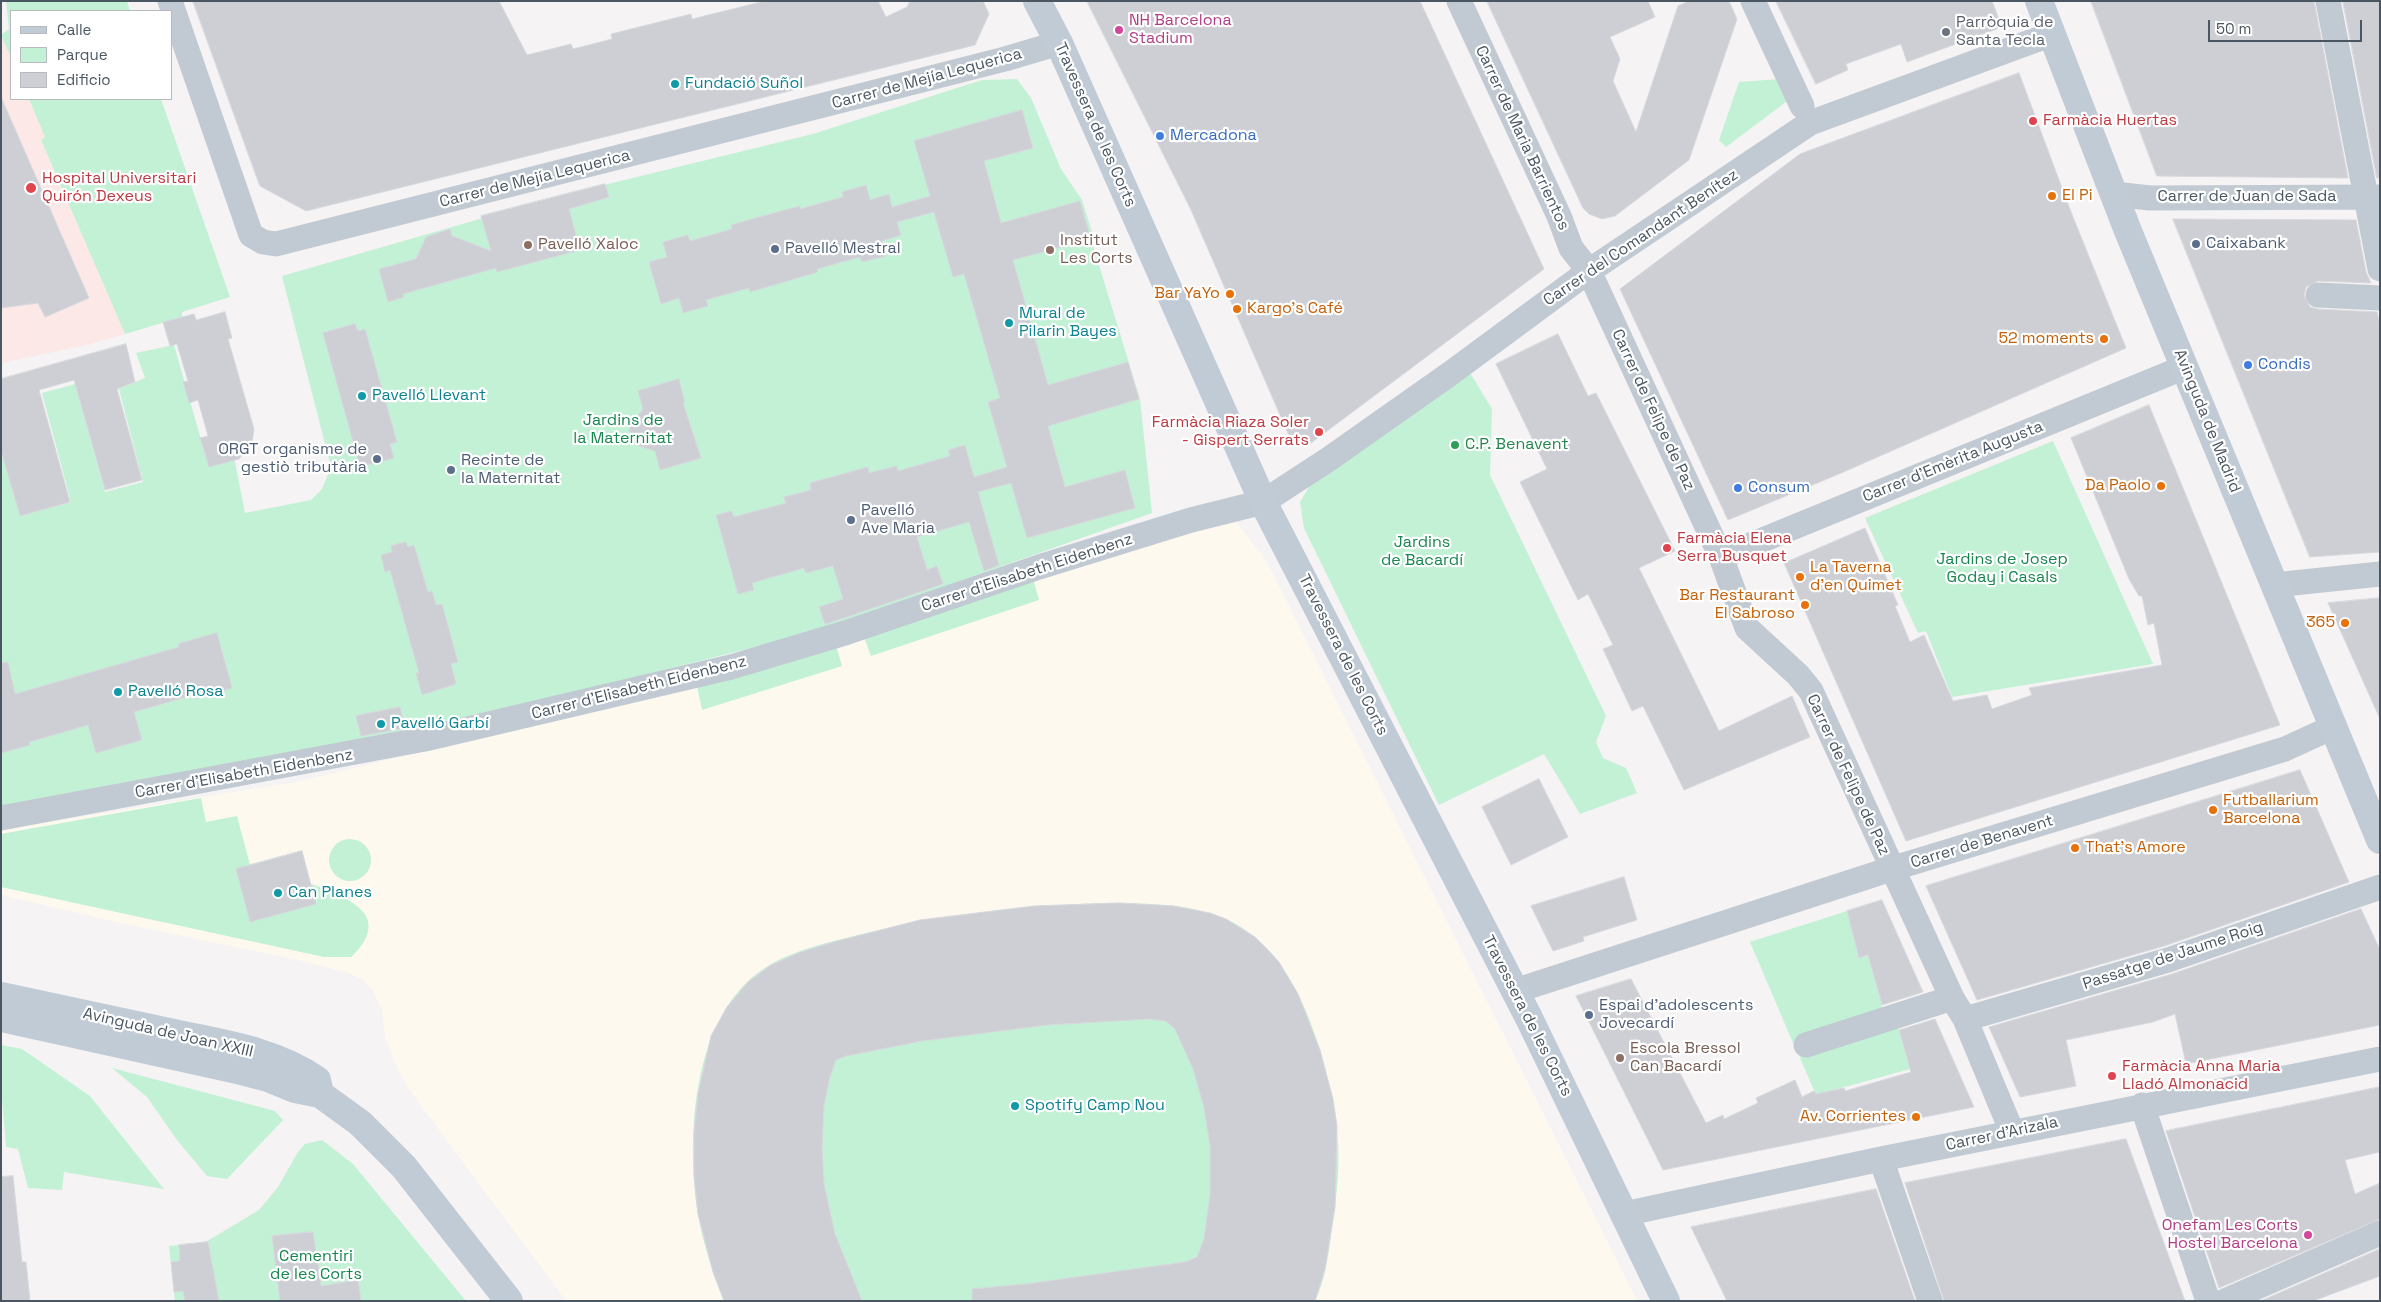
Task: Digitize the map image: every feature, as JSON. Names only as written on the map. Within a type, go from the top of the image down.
[{"type":"main road","name":"Travessera de les Corts","points":[[1037,1],[1059,43],[1263,502],[1515,991],[1666,1301]]},
{"type":"main road","name":"Avinguda de Madrid","points":[[2039,1],[2114,194],[2380,840]]},
{"type":"main road","name":"Avinguda de Joan XXIII","points":[[1,996],[244,1049],[290,1064],[304,1071],[317,1080],[320,1094]]},
{"type":"main road","name":"Avinguda de Joan XXIII","points":[[1,1018],[234,1069],[268,1078],[295,1089],[320,1094],[360,1123],[384,1145],[421,1188],[509,1301]]},
{"type":"street","name":"Carrer de Mejía Lequerica","points":[[170,1],[251,235],[263,242],[276,244],[1005,59],[1059,43]]},
{"type":"street","name":"Carrer de Maria Barrientos","points":[[1459,1],[1559,216],[1571,248],[1589,271]]},
{"type":"street","points":[[1753,1],[1802,106]]},
{"type":"street","points":[[2328,1],[2372,197],[2380,269]]},
{"type":"street","name":"Carrer del Comandant Benítez","points":[[1263,502],[1330,459],[1452,373],[1589,271],[1810,123],[2052,34]]},
{"type":"street","name":"Carrer de Juan de Sada","points":[[2114,194],[2150,198],[2372,197]]},
{"type":"street","name":"Carrer de Felipe de Paz","points":[[1589,271],[1721,557],[1747,628],[1798,675],[1811,691],[1891,869],[1958,1008],[2012,1132]]},
{"type":"street","points":[[2318,295],[2380,298]]},
{"type":"street","name":"Carrer d'Emèrita Augusta","points":[[1721,557],[2185,367]]},
{"type":"street","name":"Carrer d'Elisabeth Eidenbenz","points":[[1,818],[425,739],[731,667],[845,633],[1039,567],[1191,520],[1263,502]]},
{"type":"street","points":[[2274,585],[2380,574]]},
{"type":"street","name":"Carrer de Benavent","points":[[1515,991],[1891,869],[2285,749],[2333,727]]},
{"type":"street","name":"Passatge de Jaume Roig","points":[[1806,1045],[2168,960],[2380,887]]},
{"type":"street","name":"Carrer d'Arizala","points":[[1624,1214],[2142,1105],[2380,1058]]},
{"type":"street","points":[[2142,1105],[2208,1301]]},
{"type":"street","points":[[1881,1159],[1930,1301]]},
{"type":"street","points":[[2225,1301],[2380,1233]]},
{"type":"shaded area","name":"Hospital Universitari Quirón Dexeus","points":[[1,35],[10,56],[10,100],[29,100],[46,138],[41,140],[125,334],[86,345],[1,363]]},
{"type":"shaded area","points":[[1230,514],[1266,560],[1637,1301],[566,1301],[408,1088],[385,1038],[382,1010],[373,991],[363,979],[345,972],[298,960],[121,923],[1,895],[1,830],[296,782],[691,687]]},
{"type":"green space","points":[[6,1],[127,1],[130,10],[10,10],[10,56],[1,35],[9,29]]},
{"type":"green space","name":"Jardins de la Maternitat","points":[[1017,79],[1031,98],[1061,169],[1082,200],[1094,238],[1091,239],[1140,399],[1152,513],[822,630],[585,690],[355,741],[1,806],[1,451],[20,516],[71,502],[42,393],[75,384],[105,492],[143,482],[119,389],[145,378],[136,353],[174,345],[208,464],[234,457],[245,513],[311,500],[322,489],[331,467],[282,276],[563,195],[813,134],[982,80]]},
{"type":"green space","points":[[1780,79],[1790,99],[1726,147],[1719,140],[1739,82]]},
{"type":"green space","points":[[29,100],[161,100],[230,297],[182,312],[182,317],[125,334],[41,140],[45,137]]},
{"type":"green space","name":"Jardins de Bacardí","points":[[1469,371],[1492,409],[1490,475],[1606,716],[1596,742],[1603,758],[1626,768],[1637,793],[1580,814],[1544,754],[1439,805],[1304,528],[1300,502],[1312,482]]},
{"type":"green space","name":"Jardins de Josep Goday i Casals","points":[[2053,441],[2153,664],[1952,697],[1926,631],[1918,633],[1865,518]]},
{"type":"green space","points":[[1033,579],[1039,600],[871,656],[864,637]]},
{"type":"green space","points":[[836,645],[842,666],[702,710],[697,686]]},
{"type":"green space","points":[[201,798],[206,822],[237,816],[250,865],[313,884],[331,891],[359,907],[366,916],[368,928],[365,939],[351,957],[324,957],[1,887],[1,834]]},
{"type":"green space","points":[[350,839],[365,845],[371,860],[365,875],[350,881],[335,875],[329,860],[335,845]]},
{"type":"green space","name":"Spotify Camp Nou","points":[[1119,903],[1191,908],[1225,919],[1241,927],[1256,938],[1273,956],[1301,1000],[1320,1050],[1327,1076],[1338,1139],[1336,1194],[1329,1252],[1324,1277],[1315,1301],[724,1301],[709,1258],[698,1214],[694,1184],[694,1117],[699,1083],[707,1050],[720,1020],[737,993],[759,972],[792,954],[829,942],[887,928],[953,916],[1019,908]]},
{"type":"green space","points":[[1847,911],[1859,958],[1868,955],[1884,1014],[1793,1043],[1750,942]]},
{"type":"green space","points":[[1896,1020],[1910,1069],[1816,1095],[1798,1053]]},
{"type":"green space","points":[[1,1045],[22,1049],[90,1096],[164,1189],[64,1172],[62,1190],[28,1188],[18,1149],[6,1147],[1,1085]]},
{"type":"green space","points":[[112,1068],[275,1111],[283,1120],[227,1179],[207,1176],[177,1140],[147,1097]]},
{"type":"green space","name":"Cementiri de les Corts","points":[[322,1140],[353,1164],[466,1301],[175,1301],[169,1246],[204,1243],[259,1210],[278,1187],[298,1152],[305,1144]]},
{"type":"building","points":[[193,1],[499,1],[527,55],[571,44],[573,49],[612,39],[611,34],[691,14],[692,19],[765,1],[878,1],[886,17],[907,7],[910,1],[983,1],[989,14],[975,45],[306,211],[260,186]]},
{"type":"building","points":[[1087,1],[1420,1],[1544,269],[1311,443],[1302,446],[1294,443],[1290,438],[1191,210]]},
{"type":"building","points":[[1487,1],[1648,1],[1655,17],[1610,37],[1620,59],[1613,81],[1636,132],[1678,6],[1689,1],[1729,1],[1737,19],[1689,160],[1615,216],[1602,219],[1589,214],[1583,208]]},
{"type":"building","points":[[1776,1],[1992,1],[2002,27],[1907,62],[1901,44],[1846,64],[1848,70],[1816,84]]},
{"type":"building","points":[[2091,1],[2314,1],[2348,178],[2157,176]]},
{"type":"building","points":[[2343,1],[2380,1],[2380,178],[2377,178]]},
{"type":"building","points":[[2019,73],[2071,212],[2126,348],[1839,474],[1728,520],[1620,289],[1800,154]]},
{"type":"building","points":[[1,97],[89,298],[45,317],[38,303],[1,308]]},
{"type":"building","points":[[1022,110],[1033,148],[984,161],[1001,223],[1080,201],[1091,239],[1013,260],[1048,385],[1128,362],[1139,399],[1048,426],[1065,487],[1125,470],[1135,508],[1027,538],[1011,483],[978,492],[999,565],[984,571],[969,522],[917,537],[927,570],[937,566],[943,584],[825,624],[819,607],[843,599],[833,566],[806,573],[804,568],[752,583],[754,590],[738,594],[716,515],[732,511],[734,517],[786,503],[784,497],[811,490],[810,483],[868,467],[869,473],[897,466],[898,471],[950,456],[948,450],[965,445],[974,477],[1007,467],[988,402],[1000,398],[964,274],[953,277],[934,212],[897,222],[901,235],[882,241],[886,256],[862,262],[860,257],[817,269],[818,272],[750,292],[749,288],[706,300],[708,306],[683,313],[679,298],[661,304],[649,262],[667,257],[663,242],[688,235],[690,241],[732,229],[731,225],[800,206],[800,209],[843,197],[842,192],[866,185],[870,200],[889,194],[892,207],[930,196],[914,141]]},
{"type":"building","name":"Pavelló Xaloc","points":[[605,184],[609,197],[569,209],[580,250],[497,272],[496,268],[403,294],[404,297],[388,302],[379,269],[416,259],[426,237],[450,229],[452,236],[491,251],[481,216]]},
{"type":"building","points":[[2173,219],[2356,220],[2366,272],[2371,283],[2318,281],[2306,287],[2304,295],[2310,307],[2317,309],[2377,312],[2380,326],[2380,552],[2310,557]]},
{"type":"building","points":[[225,312],[232,338],[228,339],[254,429],[252,443],[239,459],[209,467],[200,438],[208,436],[198,400],[189,403],[183,382],[188,381],[177,344],[170,346],[163,322],[194,314],[196,320]]},
{"type":"building","name":"Pavelló Llevant","points":[[355,324],[358,331],[365,329],[397,442],[390,444],[394,458],[360,467],[323,333]]},
{"type":"building","points":[[1558,334],[1588,396],[1596,393],[1675,551],[1639,568],[1719,731],[1792,696],[1810,737],[1684,790],[1643,706],[1632,711],[1603,649],[1613,645],[1588,594],[1578,600],[1520,482],[1547,469],[1496,364]]},
{"type":"building","points":[[126,344],[135,382],[117,389],[142,480],[105,490],[74,380],[39,390],[70,502],[20,516],[1,451],[1,379]]},
{"type":"building","points":[[679,379],[685,403],[683,403],[701,458],[660,470],[655,451],[636,445],[630,438],[629,428],[643,409],[638,391]]},
{"type":"building","points":[[2149,405],[2280,725],[1906,841],[1784,563],[1865,528],[1898,605],[1895,606],[1910,642],[1924,635],[1953,701],[1987,695],[1992,709],[2032,695],[2029,688],[2162,665],[2154,623],[2148,625],[2142,596],[2139,596],[2129,579],[2071,438]]},
{"type":"building","points":[[406,542],[408,547],[414,545],[428,592],[432,591],[436,605],[442,604],[458,662],[451,664],[456,684],[422,695],[416,673],[419,673],[390,570],[385,572],[381,555],[392,552],[391,546]]},
{"type":"building","points":[[2380,598],[2380,719],[2328,603]]},
{"type":"building","name":"Pavelló Rosa","points":[[217,633],[232,688],[194,699],[193,695],[134,712],[142,740],[96,753],[88,725],[29,742],[30,745],[1,753],[1,663],[8,662],[15,694],[179,647],[178,644]]},
{"type":"building","name":"Pavelló Garbí","points":[[400,707],[405,728],[361,736],[356,716]]},
{"type":"building","points":[[2300,770],[2349,882],[2164,946],[1977,1000],[1926,886]]},
{"type":"building","points":[[1539,779],[1568,837],[1511,865],[1482,807]]},
{"type":"building","name":"Can Planes","points":[[302,851],[316,904],[250,922],[236,869]]},
{"type":"building","points":[[1624,877],[1637,920],[1583,937],[1584,941],[1553,951],[1531,906]]},
{"type":"building","points":[[1882,900],[1923,992],[1882,1005],[1868,955],[1859,958],[1847,911]]},
{"type":"building","points":[[1119,903],[1174,906],[1210,913],[1226,919],[1255,937],[1266,948],[1279,962],[1298,994],[1320,1050],[1333,1099],[1337,1126],[1335,1207],[1325,1269],[1315,1301],[972,1301],[972,1289],[1026,1284],[1185,1262],[1197,1257],[1204,1239],[1210,1195],[1210,1146],[1204,1108],[1193,1069],[1175,1029],[1166,1021],[1149,1019],[1047,1025],[922,1041],[846,1056],[836,1060],[824,1105],[822,1147],[824,1184],[835,1234],[862,1301],[724,1301],[713,1272],[698,1214],[694,1176],[694,1133],[698,1094],[711,1036],[727,1007],[748,982],[771,965],[798,953],[920,920],[1034,906]]},
{"type":"building","points":[[2361,909],[2380,950],[2380,1025],[2186,1064],[2175,1014],[2153,1022],[2066,1040],[2076,1086],[2020,1097],[1989,1027],[2172,974]]},
{"type":"building","points":[[1631,979],[1706,1123],[1723,1115],[1724,1119],[1758,1103],[1756,1098],[1795,1080],[1802,1097],[1814,1091],[1816,1094],[1844,1088],[1845,1091],[1911,1072],[1899,1030],[1935,1019],[1974,1107],[1663,1170],[1576,996]]},
{"type":"building","points":[[2380,1087],[2380,1152],[2345,1160],[2355,1194],[2380,1183],[2380,1219],[2219,1288],[2166,1131]]},
{"type":"building","points":[[2126,1139],[2185,1301],[1944,1301],[1905,1183]]},
{"type":"building","points":[[13,1176],[22,1262],[26,1262],[30,1301],[1,1301],[1,1177]]},
{"type":"building","points":[[1876,1189],[1915,1301],[1727,1301],[1691,1227]]},
{"type":"building","points":[[313,1232],[321,1286],[358,1280],[361,1301],[280,1301],[272,1236]]},
{"type":"building","points":[[208,1242],[219,1301],[185,1301],[183,1291],[174,1292],[171,1262],[180,1261],[179,1245]]},
{"type":"building","points":[[2380,1249],[2380,1276],[2313,1301],[2261,1301]]},
{"type":"place","name":"NH Barcelona Stadium","points":[[1119,30]]},
{"type":"place","name":"Parròquia de Santa Tecla","points":[[1946,32]]},
{"type":"place","name":"Fundació Suñol","points":[[675,84]]},
{"type":"place","name":"Farmàcia Huertas","points":[[2033,121]]},
{"type":"place","name":"Mercadona","points":[[1160,136]]},
{"type":"place","name":"Hospital Universitari Quirón Dexeus","points":[[31,188]]},
{"type":"place","name":"El Pi","points":[[2052,196]]},
{"type":"place","name":"Caixabank","points":[[2196,244]]},
{"type":"place","name":"Pavelló Xaloc","points":[[528,245]]},
{"type":"place","name":"Pavelló Mestral","points":[[775,249]]},
{"type":"place","name":"Institut Les Corts","points":[[1050,250]]},
{"type":"place","name":"Bar YaYo","points":[[1230,294]]},
{"type":"place","name":"Kargo's Café","points":[[1237,309]]},
{"type":"place","name":"Mural de Pilarin Bayes","points":[[1009,323]]},
{"type":"place","name":"52 moments","points":[[2104,339]]},
{"type":"place","name":"Condis","points":[[2248,365]]},
{"type":"place","name":"Pavelló Llevant","points":[[362,396]]},
{"type":"place","name":"Farmàcia Riaza Soler - Gispert Serrats","points":[[1319,432]]},
{"type":"place","name":"C.P. Benavent","points":[[1455,445]]},
{"type":"place","name":"ORGT organisme de gestiò tributària","points":[[377,459]]},
{"type":"place","name":"Recinte de la Maternitat","points":[[451,470]]},
{"type":"place","name":"Da Paolo","points":[[2161,486]]},
{"type":"place","name":"Consum","points":[[1738,488]]},
{"type":"place","name":"Pavelló Ave Maria","points":[[851,520]]},
{"type":"place","name":"Farmàcia Elena Serra Busquet","points":[[1667,548]]},
{"type":"place","name":"La Taverna d'en Quimet","points":[[1800,577]]},
{"type":"place","name":"Bar Restaurant El Sabroso","points":[[1805,605]]},
{"type":"place","name":"365","points":[[2345,623]]},
{"type":"place","name":"Pavelló Rosa","points":[[118,692]]},
{"type":"place","name":"Pavelló Garbí","points":[[381,724]]},
{"type":"place","name":"Futballarium Barcelona","points":[[2213,810]]},
{"type":"place","name":"That's Amore","points":[[2075,848]]},
{"type":"place","name":"Can Planes","points":[[278,893]]},
{"type":"place","name":"Espai d'adolescents Jovecardí","points":[[1589,1015]]},
{"type":"place","name":"Escola Bressol Can Bacardí","points":[[1620,1058]]},
{"type":"place","name":"Farmàcia Anna Maria Lladó Almonacid","points":[[2112,1076]]},
{"type":"place","name":"Spotify Camp Nou","points":[[1015,1106]]},
{"type":"place","name":"Av. Corrientes","points":[[1916,1117]]},
{"type":"place","name":"Onefam Les Corts Hostel Barcelona","points":[[2308,1235]]}]
